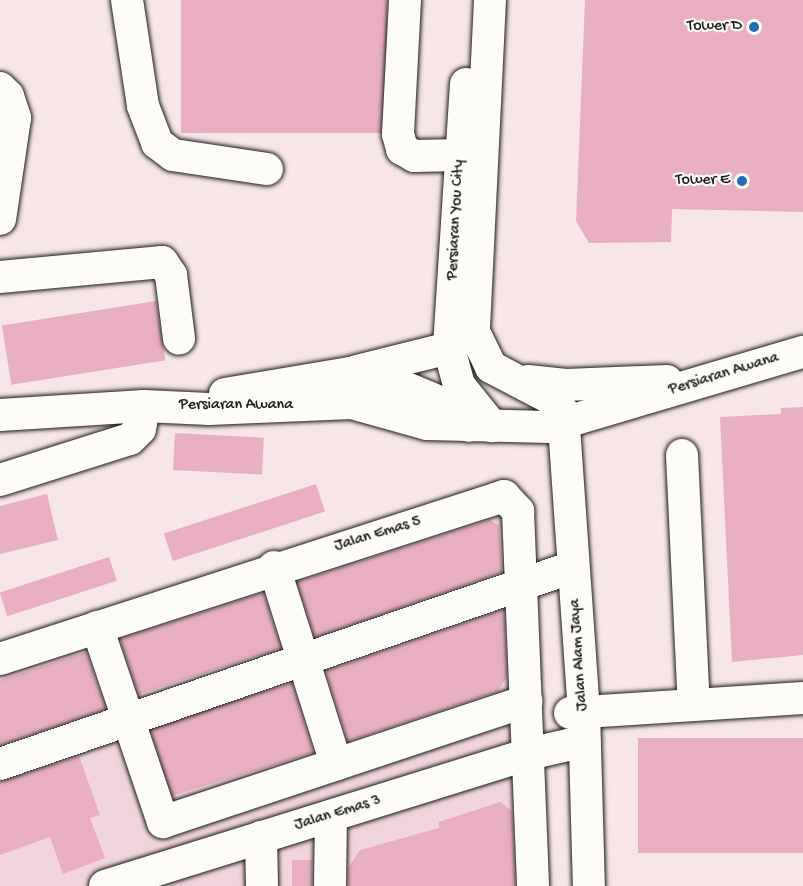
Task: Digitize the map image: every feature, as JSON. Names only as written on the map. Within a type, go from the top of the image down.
[{"type":"street","points":[[127,0],[143,106],[157,143],[173,155],[267,169]]},
{"type":"street","points":[[405,0],[398,134],[402,149],[414,156],[460,155]]},
{"type":"street","name":"Persiaran You City","points":[[470,0],[449,348],[459,385],[481,426]]},
{"type":"street","name":"Persiaran You City","points":[[490,0],[474,332],[482,356],[506,376],[552,399],[563,412],[557,426]]},
{"type":"street","points":[[0,88],[8,96],[0,219]]},
{"type":"street","points":[[0,277],[162,262],[171,275],[179,338]]},
{"type":"street","points":[[351,373],[449,348]]},
{"type":"street","name":"Persiaran Awana","points":[[0,415],[144,406],[180,405],[230,408],[352,403],[427,424],[557,426],[709,378],[803,352]]},
{"type":"street","name":"Persiaran Awana","points":[[180,405],[212,396],[351,373],[397,384],[449,406],[481,426]]},
{"type":"street","points":[[506,376],[566,385],[709,378]]},
{"type":"street","points":[[0,480],[130,439],[140,429],[144,406]]},
{"type":"street","name":"Jalan Alam Jaya","points":[[557,426],[564,570],[578,727],[574,886]]},
{"type":"street","name":"Jalan Alam Jaya","points":[[557,426],[589,886]]},
{"type":"street","points":[[682,455],[694,705]]},
{"type":"street","name":"Jalan Emas 5","points":[[0,659],[274,567],[504,496],[518,511],[523,585],[532,886]]},
{"type":"street","points":[[274,567],[302,662],[336,764]]},
{"type":"street","points":[[0,764],[128,722],[564,570]]},
{"type":"street","points":[[97,627],[163,822],[526,701]]},
{"type":"street","name":"Jalan Emas 3","points":[[105,886],[528,754],[578,727],[694,705],[803,698]]},
{"type":"street","points":[[330,886],[331,816]]},
{"type":"street","points":[[261,837],[262,886]]},
{"type":"shaded area","points":[[504,505],[539,695],[549,886],[0,886],[0,670]]},
{"type":"building","points":[[181,0],[387,0],[387,133],[181,133]]},
{"type":"building","points":[[585,0],[803,0],[803,212],[672,209],[671,242],[589,243],[576,221]]},
{"type":"building","points":[[156,301],[165,360],[11,385],[2,325]]},
{"type":"building","points":[[803,407],[803,655],[732,662],[720,417],[781,414],[781,408]]},
{"type":"building","points":[[175,433],[264,438],[262,475],[173,470]]},
{"type":"building","points":[[316,484],[325,512],[173,561],[164,533]]},
{"type":"building","points":[[47,494],[58,540],[0,554],[0,506]]},
{"type":"building","points":[[490,520],[499,526],[502,572],[315,637],[297,582]]},
{"type":"building","points":[[109,557],[117,581],[7,616],[0,592]]},
{"type":"building","points":[[263,593],[281,648],[138,695],[120,639]]},
{"type":"building","points":[[504,610],[507,677],[498,691],[348,741],[326,671]]},
{"type":"building","points":[[86,652],[106,709],[0,745],[0,680]]},
{"type":"building","points":[[292,683],[313,753],[171,796],[150,727]]},
{"type":"building","points":[[638,738],[803,738],[803,853],[638,853]]},
{"type":"building","points":[[79,756],[100,815],[90,818],[105,858],[63,874],[50,837],[0,855],[0,782]]},
{"type":"building","points":[[500,802],[512,811],[515,886],[348,886],[348,868],[360,850],[439,828],[439,822]]},
{"type":"building","points":[[292,860],[312,860],[312,886],[292,886]]},
{"type":"place","name":"Tower D","points":[[754,27]]},
{"type":"place","name":"Tower E","points":[[742,181]]}]
